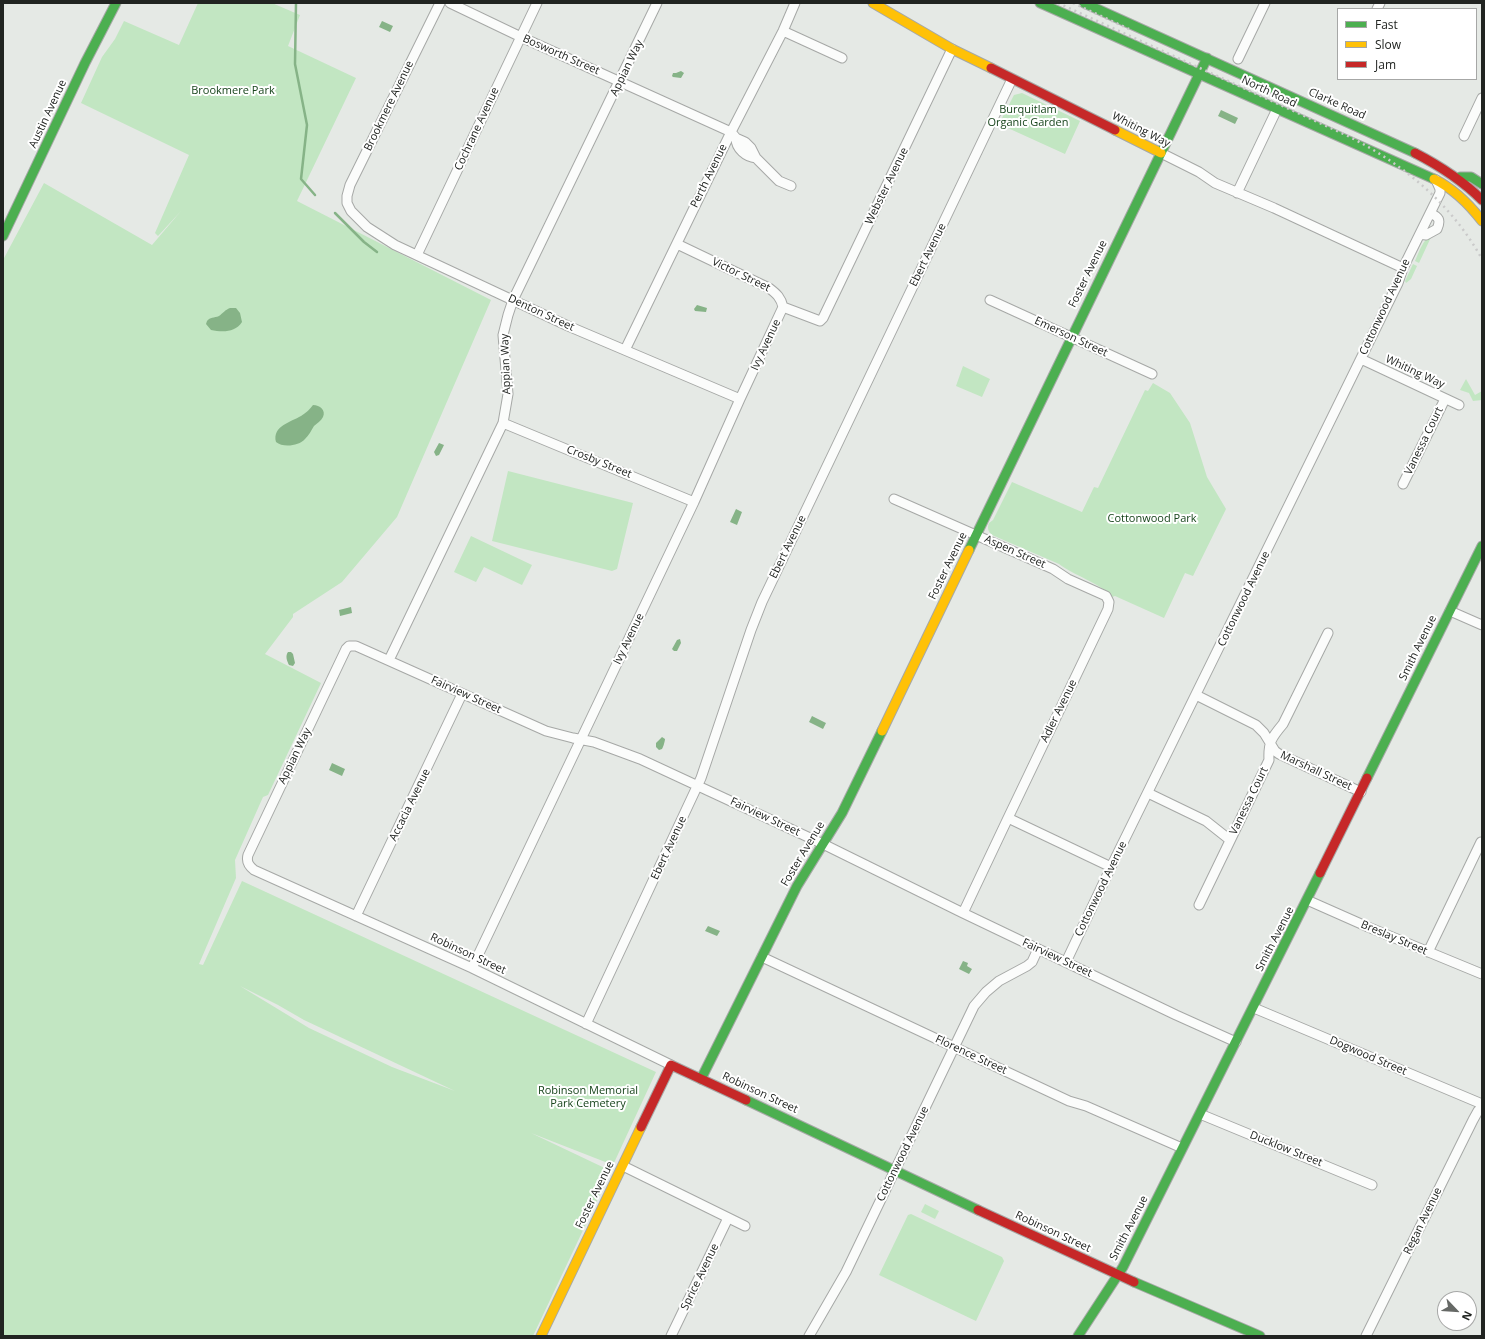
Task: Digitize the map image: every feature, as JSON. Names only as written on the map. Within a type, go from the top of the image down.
[{"type":"street","name":"Austin Avenue","points":[[4,231],[85,63],[116,3]]},
{"type":"street","name":"Brookmere Avenue","points":[[351,211],[347,203],[350,185],[440,3]]},
{"type":"street","name":"Bosworth Street","points":[[450,3],[733,135]]},
{"type":"street","name":"Cochrane Avenue","points":[[417,255],[537,3]]},
{"type":"street","name":"Appian Way","points":[[389,660],[503,423],[508,394],[503,335],[513,300],[658,3]]},
{"type":"street","name":"Perth Avenue","points":[[625,350],[733,135],[795,3]]},
{"type":"street","name":"Whiting Way","points":[[873,3],[952,49],[1199,172],[1215,183],[1274,208],[1403,268]]},
{"type":"street","name":"North Road","points":[[1040,3],[1436,180],[1450,188],[1465,200],[1473,209],[1482,212]]},
{"type":"street","name":"Clarke Road","points":[[1084,3],[1388,140],[1459,177],[1482,200]]},
{"type":"street","points":[[1238,59],[1265,3]]},
{"type":"street","points":[[783,31],[842,58]]},
{"type":"street","name":"Webster Avenue","points":[[783,307],[820,321],[824,318],[952,49]]},
{"type":"street","name":"Foster Avenue","points":[[701,1079],[797,886],[845,807],[1071,336],[1207,58]]},
{"type":"street","name":"Ebert Avenue","points":[[586,1024],[698,785],[762,602],[1012,79]]},
{"type":"street","points":[[1464,136],[1482,98]]},
{"type":"street","points":[[1237,193],[1277,109]]},
{"type":"street","points":[[733,135],[737,146],[747,156],[756,158],[779,181],[792,186]]},
{"type":"street","points":[[1459,177],[1471,177],[1482,184]]},
{"type":"street","name":"Cottonwood Avenue","points":[[1066,962],[1111,867],[1401,277],[1403,268],[1440,193],[1436,180]]},
{"type":"street","points":[[1473,209],[1482,221]]},
{"type":"street","name":"Denton Street","points":[[351,211],[359,221],[376,234],[395,245],[568,326],[740,399]]},
{"type":"street","points":[[1421,231],[1426,235],[1437,229],[1440,223],[1439,219],[1437,216],[1430,213]]},
{"type":"street","name":"Victor Street","points":[[677,244],[769,288],[778,295],[783,307]]},
{"type":"street","name":"Emerson Street","points":[[990,300],[1152,374]]},
{"type":"street","name":"Ivy Avenue","points":[[472,968],[694,502],[783,307]]},
{"type":"street","name":"Whiting Way","points":[[1361,359],[1459,405]]},
{"type":"street","name":"Vanessa Court","points":[[1403,484],[1445,399]]},
{"type":"street","name":"Crosby Street","points":[[503,423],[694,502]]},
{"type":"street","name":"Aspen Street","points":[[894,499],[1053,569],[1068,579],[1106,596],[1109,602]]},
{"type":"street","name":"Smith Avenue","points":[[1078,1336],[1118,1276],[1151,1212],[1254,1008],[1482,546]]},
{"type":"street","name":"Adler Avenue","points":[[963,913],[1108,609],[1109,602]]},
{"type":"street","points":[[1450,611],[1482,626]]},
{"type":"street","points":[[1270,742],[1277,730],[1283,724],[1328,633]]},
{"type":"street","name":"Appian Way","points":[[252,868],[248,863],[248,855],[346,649],[351,645]]},
{"type":"street","name":"Fairview Street","points":[[351,645],[389,660],[546,731],[594,742],[629,754],[823,844],[1038,949],[1236,1042]]},
{"type":"street","name":"Accacia Avenue","points":[[356,916],[462,694]]},
{"type":"street","name":"Marshall Street","points":[[1196,695],[1256,725],[1264,733],[1279,754],[1361,792]]},
{"type":"street","name":"Vanessa Court","points":[[1199,905],[1270,760],[1268,747],[1270,742]]},
{"type":"street","points":[[1148,793],[1206,821],[1230,840]]},
{"type":"street","points":[[1008,818],[1111,867]]},
{"type":"street","points":[[1428,952],[1481,842]]},
{"type":"street","name":"Robinson Street","points":[[252,868],[472,968],[671,1065],[1118,1276],[1260,1336]]},
{"type":"street","name":"Breslay Street","points":[[1307,900],[1368,928],[1482,974]]},
{"type":"street","name":"Cottonwood Avenue","points":[[809,1336],[846,1272],[974,1006],[986,992],[999,981],[1032,962],[1038,949]]},
{"type":"street","name":"Florence Street","points":[[762,957],[1069,1101],[1086,1106],[1182,1148]]},
{"type":"street","name":"Dogwood Street","points":[[1254,1008],[1482,1106]]},
{"type":"street","name":"Foster Avenue","points":[[541,1336],[671,1065]]},
{"type":"street","name":"Regan Avenue","points":[[1366,1336],[1473,1120],[1482,1106]]},
{"type":"street","name":"Ducklow Street","points":[[1200,1114],[1372,1184]]},
{"type":"street","points":[[623,1166],[745,1226]]},
{"type":"street","name":"Sprice Avenue","points":[[671,1336],[728,1218]]},
{"type":"green space","points":[[198,3],[272,3],[300,15],[288,46],[356,78],[297,201],[491,300],[397,517],[342,582],[293,614],[293,617],[265,654],[321,683],[268,795],[263,797],[235,860],[236,878],[199,964],[203,965],[242,881],[656,1072],[613,1165],[531,1133],[611,1171],[533,1336],[3,1336],[3,260],[44,183],[152,245],[181,211],[158,236],[155,233],[189,155],[81,103],[102,57],[115,39],[124,21],[179,45]],"holes":[[[240,986],[304,1020],[455,1091],[392,1067],[309,1028]]]},
{"type":"green space","name":"Burquitlam Organic Garden","points":[[1022,93],[1080,121],[1065,154],[999,124],[1014,95]]},
{"type":"green space","points":[[1432,235],[1419,263],[1415,261],[1426,239]]},
{"type":"green space","points":[[1413,264],[1417,266],[1411,279],[1406,283],[1405,281]]},
{"type":"green space","points":[[963,366],[990,379],[982,397],[956,386]]},
{"type":"green space","points":[[1466,379],[1475,395],[1482,391],[1482,400],[1473,401],[1469,393],[1460,390]]},
{"type":"green space","name":"Cottonwood Park","points":[[1153,383],[1170,393],[1190,423],[1207,477],[1226,509],[1193,576],[1185,573],[1164,618],[1115,596],[1112,597],[1095,584],[1059,564],[992,535],[988,528],[989,523],[993,520],[1012,482],[1082,512],[1094,487],[1098,488],[1145,390],[1148,391]]},
{"type":"green space","points":[[508,471],[633,503],[617,569],[612,571],[492,541]]},
{"type":"green space","points":[[471,536],[532,565],[522,585],[484,567],[476,582],[454,572]]},
{"type":"green space","points":[[925,1204],[939,1211],[935,1219],[921,1212]]},
{"type":"green space","points":[[911,1214],[1002,1257],[1004,1261],[976,1321],[879,1275],[908,1215]]},
{"type":"shaded area","points":[[382,21],[393,26],[390,32],[379,27]]},
{"type":"shaded area","points":[[681,71],[684,73],[681,78],[672,76],[673,73]]},
{"type":"shaded area","points":[[1221,110],[1238,118],[1235,124],[1218,116]]},
{"type":"shaded area","points":[[697,305],[707,308],[706,312],[695,311],[694,309]]},
{"type":"shaded area","points":[[230,308],[236,308],[240,313],[242,322],[239,326],[228,331],[211,330],[206,324],[207,321],[211,318],[219,316]]},
{"type":"shaded area","points":[[313,405],[322,408],[324,414],[305,439],[295,445],[287,446],[276,442],[277,432],[283,425],[303,415]]},
{"type":"shaded area","points":[[439,443],[444,445],[439,455],[436,456],[434,452]]},
{"type":"shaded area","points":[[736,509],[742,512],[737,525],[730,522]]},
{"type":"shaded area","points":[[351,607],[352,613],[340,616],[339,610]]},
{"type":"shaded area","points":[[680,639],[681,643],[677,651],[674,651],[672,649],[677,640]]},
{"type":"shaded area","points":[[288,652],[293,654],[295,663],[293,666],[289,665],[286,657]]},
{"type":"shaded area","points":[[812,716],[826,723],[823,729],[809,722]]},
{"type":"shaded area","points":[[662,737],[665,741],[662,749],[659,750],[656,747],[656,743]]},
{"type":"shaded area","points":[[332,763],[345,769],[342,776],[329,770]]},
{"type":"shaded area","points":[[708,926],[720,931],[717,936],[705,931]]},
{"type":"shaded area","points":[[963,961],[968,963],[967,966],[972,969],[969,974],[959,969]]},
{"type":"waterway","points":[[296,3],[295,64],[307,125],[301,179],[315,195]]},
{"type":"waterway","points":[[335,213],[364,242],[377,252]]},
{"type":"railway","points":[[1058,3],[1346,135],[1387,158],[1423,186],[1456,220],[1482,259]]},
{"type":"railway","points":[[1073,3],[1129,29]]},
{"type":"traffic: fast","points":[[3,236],[85,63],[116,3]]},
{"type":"traffic: fast","points":[[1040,3],[1434,179]]},
{"type":"traffic: fast","points":[[1084,3],[1415,153]]},
{"type":"traffic: fast","points":[[969,550],[1207,58]]},
{"type":"traffic: fast","points":[[1460,177],[1471,177],[1482,184]]},
{"type":"traffic: fast","points":[[1367,778],[1482,546]]},
{"type":"traffic: fast","points":[[701,1079],[797,886],[842,813],[882,731]]},
{"type":"traffic: fast","points":[[1078,1336],[1123,1267],[1320,873]]},
{"type":"traffic: fast","points":[[746,1100],[978,1210]]},
{"type":"traffic: fast","points":[[1134,1282],[1260,1336]]},
{"type":"traffic: slow","points":[[873,3],[952,49],[991,68]]},
{"type":"traffic: slow","points":[[1115,130],[1161,153]]},
{"type":"traffic: slow","points":[[1434,179],[1461,197],[1482,221]]},
{"type":"traffic: slow","points":[[882,731],[969,550]]},
{"type":"traffic: slow","points":[[541,1336],[641,1127]]},
{"type":"traffic: jam","points":[[991,68],[1115,130]]},
{"type":"traffic: jam","points":[[1415,153],[1450,174],[1467,186],[1482,200]]},
{"type":"traffic: jam","points":[[1320,873],[1367,778]]},
{"type":"traffic: jam","points":[[641,1127],[671,1065],[746,1100]]},
{"type":"traffic: jam","points":[[978,1210],[1134,1282]]},
{"type":"park label","name":"Brookmere Park","points":[[233,91]]},
{"type":"park label","name":"Robinson Memorial Park Cemetery","points":[[588,1097]]}]
